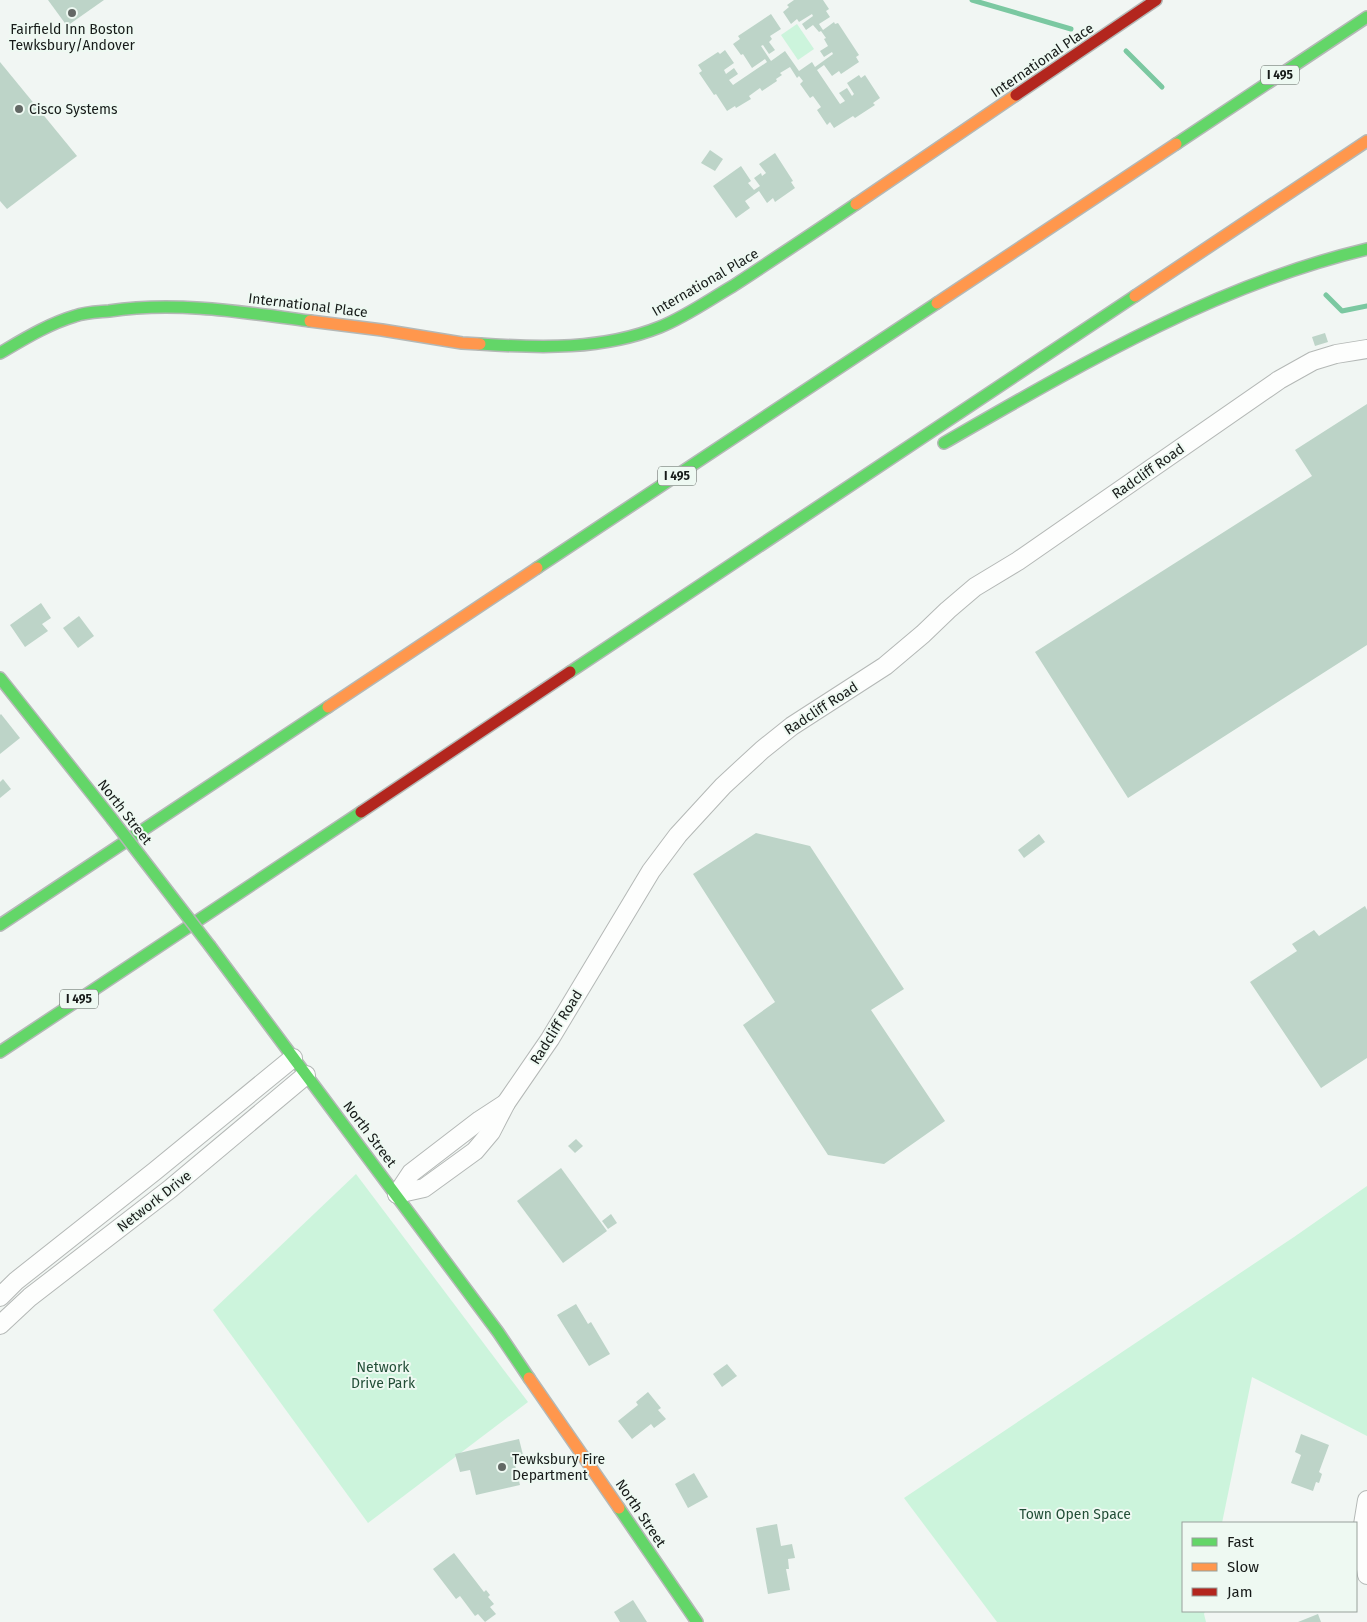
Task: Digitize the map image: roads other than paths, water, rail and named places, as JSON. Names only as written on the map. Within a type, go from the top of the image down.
[{"type":"main road","name":"International Place","points":[[0,353],[54,323],[77,316],[152,306],[200,308],[274,316],[462,343],[519,347],[574,346],[615,340],[660,327],[702,305],[767,264],[1156,0]]},
{"type":"main road","name":"International Place","points":[[1126,21],[1170,0]]},
{"type":"main road","name":"I 495","points":[[0,925],[1367,17]]},
{"type":"main road","name":"I 495","points":[[0,1052],[1367,141]]},
{"type":"main road","points":[[932,450],[1100,356],[1182,315],[1267,279],[1319,261],[1367,249]]},
{"type":"main road","points":[[735,563],[880,479]]},
{"type":"main road","name":"North Street","points":[[0,678],[210,946],[292,1058],[397,1194],[498,1332],[697,1622]]},
{"type":"street","name":"Radcliff Road","points":[[397,1194],[411,1173],[480,1120],[506,1103],[550,1040],[651,871],[678,835],[723,786],[762,750],[792,726],[885,666],[975,588],[1018,561],[1273,384],[1313,361],[1336,354],[1367,349]]},
{"type":"street","name":"Network Drive","points":[[0,1297],[16,1281],[155,1171],[292,1058]]},
{"type":"street","name":"Network Drive","points":[[0,1325],[30,1297],[170,1189],[306,1075]]},
{"type":"street","points":[[1367,1500],[1361,1537],[1367,1575]]},
{"type":"waterway","points":[[972,0],[1071,29]]},
{"type":"waterway","points":[[1126,51],[1162,87]]},
{"type":"waterway","points":[[1326,295],[1342,311],[1367,306]]},
{"type":"place","name":"Fairfield Inn Boston Tewksbury/Andover","points":[[72,13]]},
{"type":"place","name":"Cisco Systems","points":[[19,109]]},
{"type":"place","name":"Tewksbury Fire Department","points":[[502,1467]]},
{"type":"park label","name":"Network Drive Park","points":[[383,1375]]},
{"type":"park label","name":"Town Open Space","points":[[1075,1514]]}]
